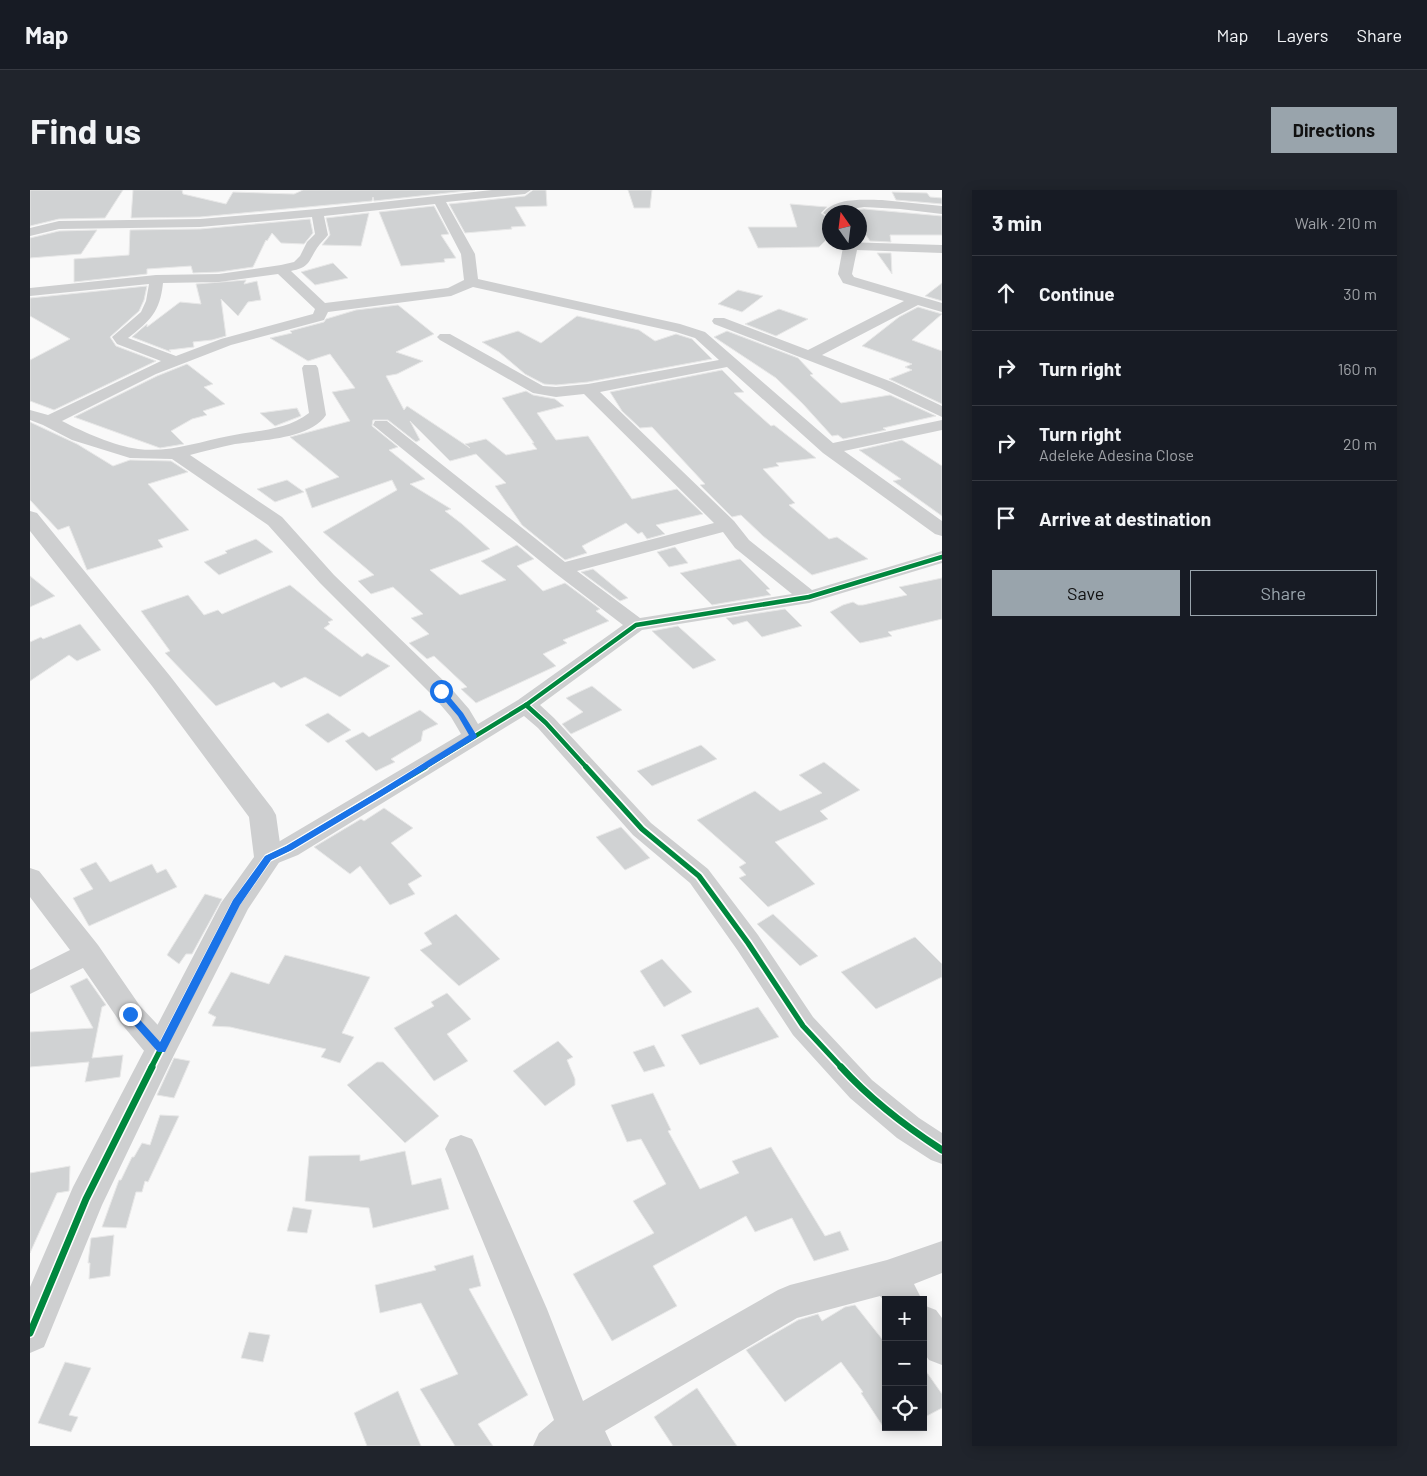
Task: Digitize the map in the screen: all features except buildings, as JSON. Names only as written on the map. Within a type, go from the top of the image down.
[{"type":"street","points":[[30,232],[59,226],[200,223],[524,190]]},
{"type":"street","points":[[439,200],[468,254],[471,282]]},
{"type":"street","points":[[846,205],[920,206],[942,210]]},
{"type":"street","points":[[30,292],[156,279],[219,278],[298,265],[306,258],[312,245],[322,235],[317,212]]},
{"type":"street","points":[[867,245],[942,248]]},
{"type":"street","points":[[849,250],[845,274],[848,280],[942,308]]},
{"type":"street","points":[[281,269],[322,308]]},
{"type":"street","points":[[156,279],[154,303],[146,316],[120,337],[122,341],[176,361]]},
{"type":"street","points":[[322,308],[451,292],[471,282],[680,328],[700,335],[829,449],[942,530]]},
{"type":"street","points":[[808,356],[917,300]]},
{"type":"street","points":[[49,421],[150,371],[226,342],[312,320],[319,317],[322,308]]},
{"type":"street","points":[[719,321],[886,385],[942,412]]},
{"type":"street","points":[[445,337],[539,390],[556,392],[588,389],[731,362]]},
{"type":"street","points":[[30,415],[49,421],[78,436],[136,454],[176,454],[203,446],[293,429],[309,423],[318,415],[310,368]]},
{"type":"street","points":[[588,389],[727,525],[742,544],[809,597]]},
{"type":"street","points":[[829,449],[906,434],[942,424]]},
{"type":"street","points":[[381,425],[562,569],[636,625]]},
{"type":"street","points":[[176,454],[275,521],[327,579],[441,691],[461,714],[473,736]]},
{"type":"street","points":[[30,517],[161,681],[262,815],[268,858]]},
{"type":"street","points":[[562,569],[727,525]]},
{"type":"street","points":[[30,1332],[86,1199],[161,1049],[236,903],[268,858],[289,848],[377,796],[526,705],[636,625],[809,597],[942,557]]},
{"type":"street","points":[[526,705],[546,722],[642,829],[699,876],[748,942],[803,1026],[861,1089],[908,1128],[942,1150]]},
{"type":"street","points":[[30,878],[88,953],[130,1014],[161,1049]]},
{"type":"street","points":[[30,983],[88,953]]},
{"type":"street","points":[[460,1149],[530,1312],[573,1440],[790,1302],[896,1288],[942,1257]]},
{"type":"street","points":[[927,1328],[942,1347]]},
{"type":"cycle path","points":[[30,1333],[86,1199],[161,1049],[236,903],[268,858],[289,848],[377,796],[526,705],[636,625],[809,597],[942,557]]},
{"type":"cycle path","points":[[526,705],[546,723],[642,829],[699,876],[748,943],[803,1026],[861,1089],[908,1128],[942,1150]]},
{"type":"route","points":[[130,1014],[161,1049],[203,971],[236,903],[268,858],[289,848],[377,796],[473,736],[461,714],[441,691]]}]
